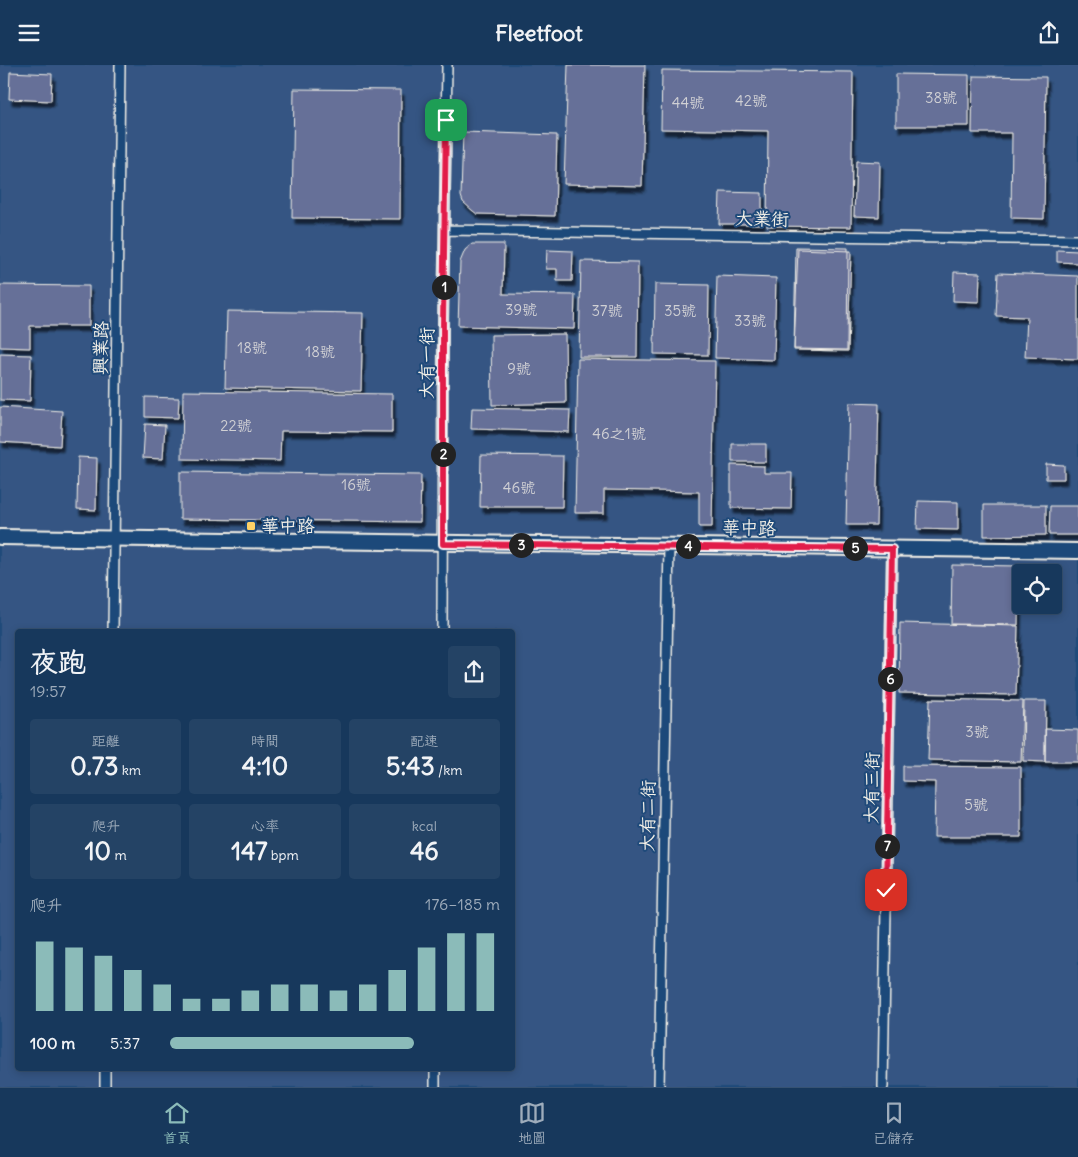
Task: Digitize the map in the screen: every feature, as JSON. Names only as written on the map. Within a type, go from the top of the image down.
[{"type":"street","name":"興業路","points":[[113,629],[120,65]]},
{"type":"street","name":"大有一街","points":[[442,629],[447,65]]},
{"type":"street","name":"大業街","points":[[445,230],[1078,240]]},
{"type":"street","name":"華中路","points":[[0,537],[115,540],[1078,551]]},
{"type":"street","name":"大有二街","points":[[659,1087],[669,546]]},
{"type":"street","name":"大有三街","points":[[883,1087],[892,549]]},
{"type":"street","points":[[105,1071],[105,1087]]},
{"type":"street","points":[[435,1071],[435,1087]]},
{"type":"shaded area","points":[[0,65],[1078,65],[1078,1087],[0,1087]]},
{"type":"building","points":[[568,65],[645,65],[642,186],[564,184]]},
{"type":"building","points":[[662,70],[853,72],[851,227],[767,226],[768,131],[661,129]]},
{"type":"building","points":[[10,72],[52,74],[51,101],[9,99]]},
{"type":"building","points":[[896,74],[969,75],[969,126],[896,126]]},
{"type":"building","points":[[973,76],[1046,77],[1044,219],[1011,218],[1012,133],[972,133]]},
{"type":"building","points":[[294,89],[401,90],[400,219],[292,218]]},
{"type":"building","points":[[463,132],[557,135],[555,216],[477,214],[463,202],[461,196]]},
{"type":"building","points":[[856,161],[880,162],[879,217],[854,216]]},
{"type":"building","points":[[720,192],[762,193],[762,224],[719,224]]},
{"type":"building","points":[[472,244],[504,244],[503,294],[575,295],[574,329],[458,326],[460,262],[465,250]]},
{"type":"building","points":[[796,247],[848,248],[847,350],[794,349]]},
{"type":"building","points":[[798,249],[851,251],[848,351],[794,350]]},
{"type":"building","points":[[547,250],[573,251],[572,281],[557,281],[557,269],[546,269]]},
{"type":"building","points":[[1057,250],[1078,251],[1078,263],[1057,262]]},
{"type":"building","points":[[581,261],[638,262],[637,357],[579,357]]},
{"type":"building","points":[[954,272],[980,273],[979,302],[953,301]]},
{"type":"building","points":[[998,273],[1078,276],[1078,359],[1025,357],[1027,317],[996,316]]},
{"type":"building","points":[[717,276],[776,278],[774,360],[715,358]]},
{"type":"building","points":[[655,284],[709,285],[708,355],[654,354]]},
{"type":"building","points":[[0,285],[89,286],[89,326],[30,326],[30,348],[0,347]]},
{"type":"building","points":[[227,311],[363,313],[361,391],[225,388]]},
{"type":"building","points":[[565,334],[566,403],[492,405],[491,335]]},
{"type":"building","points":[[0,354],[31,355],[30,401],[0,400]]},
{"type":"building","points":[[578,359],[715,361],[712,527],[699,527],[699,492],[604,490],[604,513],[575,513]]},
{"type":"building","points":[[183,391],[392,394],[392,432],[281,431],[280,461],[182,459]]},
{"type":"building","points":[[145,397],[179,398],[178,418],[145,417]]},
{"type":"building","points":[[849,403],[879,404],[876,525],[846,525]]},
{"type":"building","points":[[0,407],[62,411],[60,446],[0,442]]},
{"type":"building","points":[[472,408],[570,410],[569,432],[471,429]]},
{"type":"building","points":[[145,424],[165,425],[163,459],[143,458]]},
{"type":"building","points":[[732,444],[766,444],[766,462],[732,462]]},
{"type":"building","points":[[481,455],[563,456],[562,507],[480,507]]},
{"type":"building","points":[[78,457],[97,458],[96,510],[77,509]]},
{"type":"building","points":[[1046,464],[1064,465],[1064,479],[1046,479]]},
{"type":"building","points":[[731,465],[764,466],[764,473],[792,473],[791,509],[731,508]]},
{"type":"building","points":[[180,472],[421,475],[420,522],[180,519]]},
{"type":"building","points":[[918,501],[958,502],[958,530],[917,529]]},
{"type":"building","points":[[984,505],[1046,505],[1046,535],[984,536]]},
{"type":"building","points":[[1050,506],[1078,506],[1078,535],[1049,535]]},
{"type":"building","points":[[952,565],[1012,566],[1012,614],[1018,614],[1018,625],[951,624]]},
{"type":"building","points":[[900,623],[1018,626],[1016,695],[899,693]]},
{"type":"building","points":[[930,699],[1023,701],[1021,762],[928,760]]},
{"type":"building","points":[[1024,701],[1046,701],[1045,762],[1023,761]]},
{"type":"building","points":[[1045,729],[1078,730],[1078,762],[1045,762]]},
{"type":"building","points":[[903,766],[1021,767],[1021,837],[934,837],[935,782],[903,781]]},
{"type":"place","name":"華中路","points":[[251,526]]},
{"type":"route","points":[[446,120],[443,325],[443,544],[892,549],[886,890]]}]
